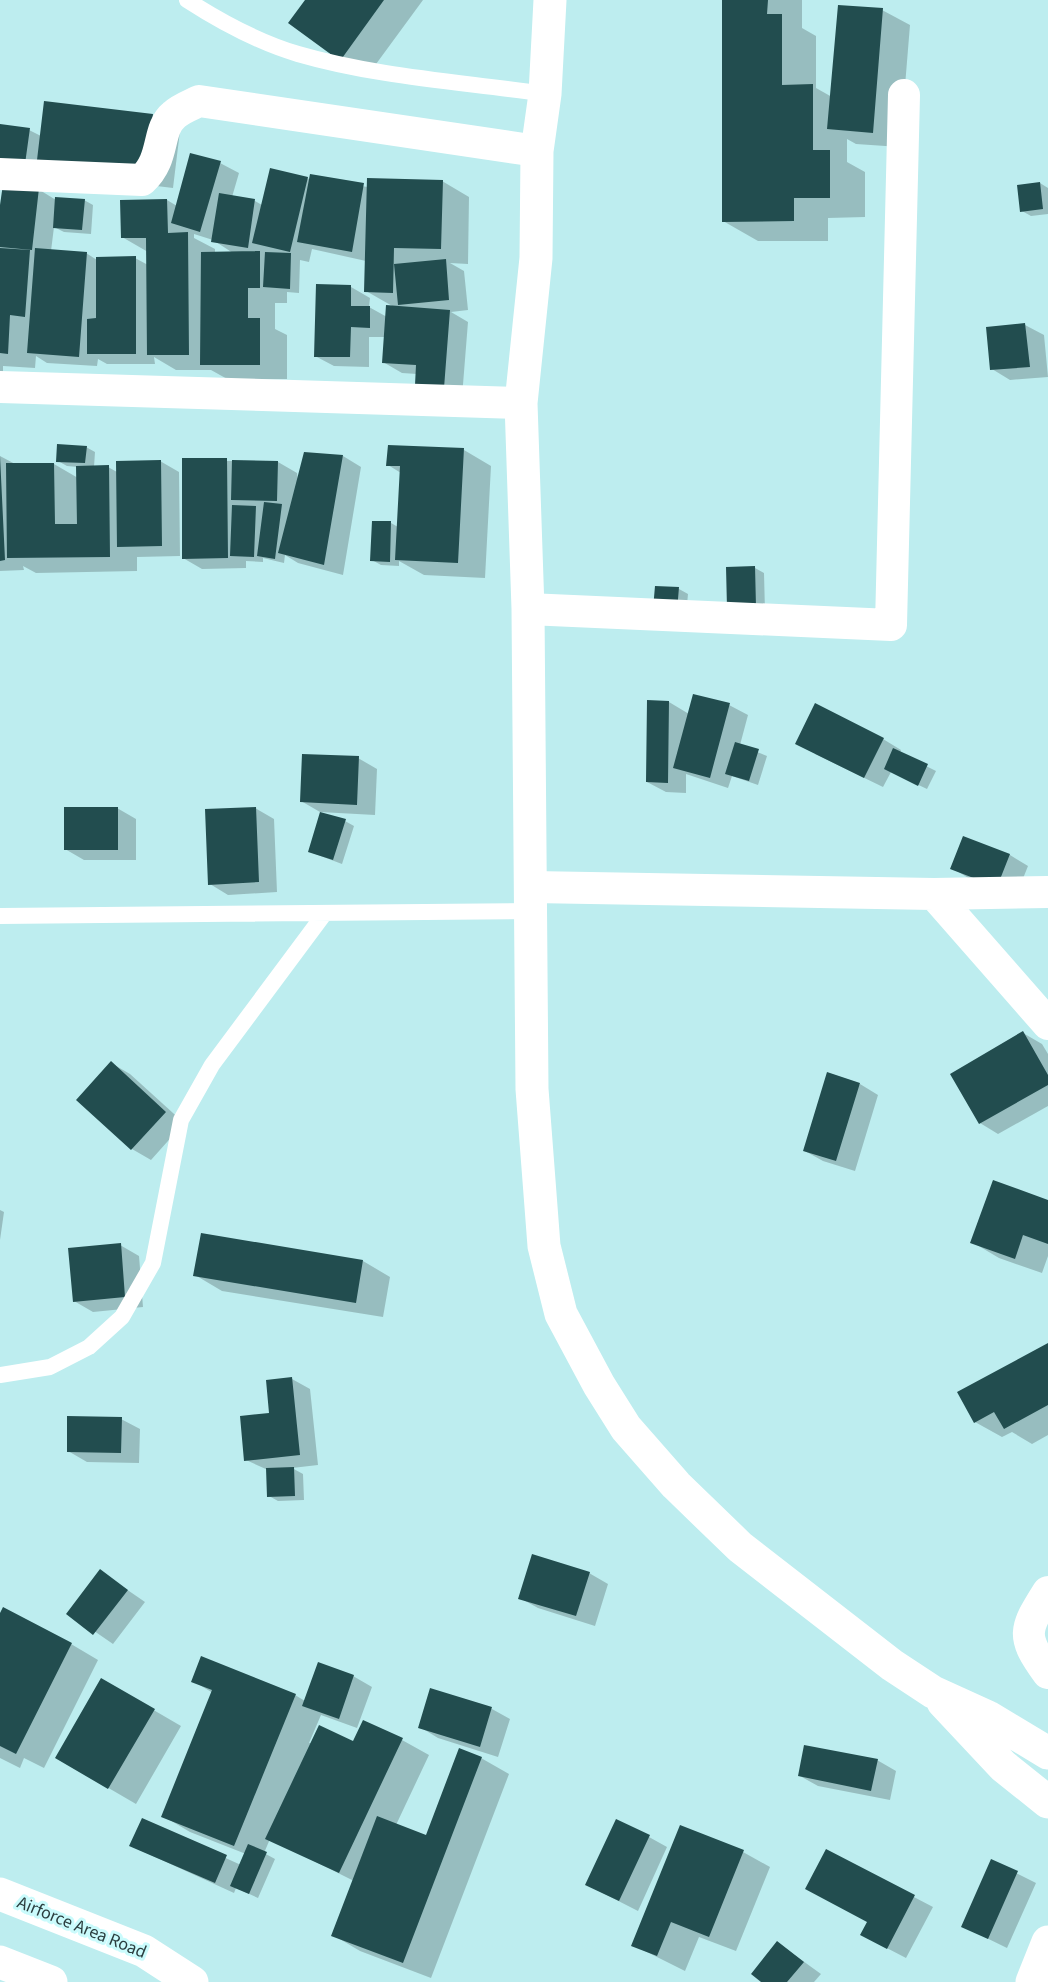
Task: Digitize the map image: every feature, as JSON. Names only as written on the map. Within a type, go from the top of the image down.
[{"type":"street","points":[[550,0],[545,94],[537,151],[536,258],[521,403],[528,609],[532,1089],[544,1246],[561,1314],[599,1385],[626,1428],[676,1485],[740,1547],[883,1658],[933,1692],[988,1716],[1048,1754]]},
{"type":"street","points":[[528,609],[891,625],[904,95]]},
{"type":"street","points":[[0,174],[142,180],[153,170],[163,134],[173,115],[199,101],[537,151]]},
{"type":"street","points":[[0,387],[521,403]]},
{"type":"street","points":[[532,899],[1048,892]]},
{"type":"street","points":[[934,894],[1048,1024]]},
{"type":"street","points":[[1048,1592],[1033,1616],[1028,1634],[1031,1650],[1048,1673]]},
{"type":"street","points":[[933,1692],[1003,1766],[1048,1802]]},
{"type":"street","name":"Airforce Area Road","points":[[0,1894],[144,1951],[192,1982]]},
{"type":"street","points":[[1032,1982],[1048,1942]]},
{"type":"street","points":[[0,1962],[51,1982]]},
{"type":"lane","points":[[187,0],[258,39],[297,54],[356,66],[545,94]]},
{"type":"lane","points":[[0,916],[325,913],[532,899]]},
{"type":"lane","points":[[0,1375],[50,1367],[89,1347],[123,1317],[153,1263],[181,1120],[218,1056],[325,913]]},
{"type":"building","points":[[305,0],[384,0],[340,61],[288,23]]},
{"type":"building","points":[[722,0],[768,0],[767,14],[782,14],[782,85],[813,84],[813,150],[830,150],[830,198],[794,198],[794,221],[722,222]]},
{"type":"building","points":[[838,5],[883,8],[873,133],[827,129]]},
{"type":"building","points":[[44,101],[153,114],[146,173],[37,160]]},
{"type":"building","points":[[0,124],[30,128],[25,164],[0,161]]},
{"type":"building","points":[[190,153],[221,161],[200,232],[171,223]]},
{"type":"building","points":[[270,168],[308,177],[290,252],[252,243]]},
{"type":"building","points":[[310,174],[364,183],[352,252],[297,242]]},
{"type":"building","points":[[367,178],[443,180],[441,249],[394,248],[393,293],[364,292]]},
{"type":"building","points":[[1040,182],[1043,209],[1020,212],[1017,185]]},
{"type":"building","points":[[3,184],[39,188],[32,250],[0,247],[0,205]]},
{"type":"building","points":[[219,193],[255,199],[248,248],[211,242]]},
{"type":"building","points":[[55,197],[85,199],[82,230],[53,228]]},
{"type":"building","points":[[167,199],[168,233],[188,232],[189,355],[147,355],[146,238],[121,238],[120,200]]},
{"type":"building","points":[[0,248],[30,250],[25,317],[10,315],[8,354],[0,353]]},
{"type":"building","points":[[35,248],[87,252],[79,357],[27,353]]},
{"type":"building","points":[[260,251],[260,288],[248,288],[248,318],[260,318],[260,365],[200,365],[201,252]]},
{"type":"building","points":[[265,252],[291,253],[290,289],[263,287]]},
{"type":"building","points":[[136,256],[136,354],[87,354],[87,319],[96,318],[96,257]]},
{"type":"building","points":[[446,259],[449,300],[398,305],[394,264]]},
{"type":"building","points":[[316,284],[351,285],[351,306],[370,306],[370,328],[351,327],[350,357],[314,357]]},
{"type":"building","points":[[386,305],[450,310],[444,388],[415,385],[416,365],[382,363]]},
{"type":"building","points":[[1025,323],[1030,367],[990,370],[986,327]]},
{"type":"building","points":[[57,444],[87,446],[85,463],[56,462]]},
{"type":"building","points":[[388,445],[464,448],[458,563],[395,560],[400,466],[386,466]]},
{"type":"building","points":[[304,452],[343,455],[324,565],[278,553]]},
{"type":"building","points":[[0,456],[5,560],[0,561]]},
{"type":"building","points":[[182,458],[227,458],[228,558],[182,559]]},
{"type":"building","points":[[161,460],[162,546],[117,547],[116,461]]},
{"type":"building","points":[[232,460],[278,461],[277,501],[231,500]]},
{"type":"building","points":[[6,463],[54,463],[55,524],[77,524],[76,466],[109,465],[110,557],[7,558]]},
{"type":"building","points":[[264,502],[282,504],[275,559],[257,556]]},
{"type":"building","points":[[232,505],[256,506],[254,557],[230,556]]},
{"type":"building","points":[[372,521],[391,521],[390,562],[370,561]]},
{"type":"building","points":[[755,566],[756,607],[727,608],[726,567]]},
{"type":"building","points":[[655,586],[679,587],[677,611],[653,609]]},
{"type":"building","points":[[693,694],[730,703],[710,778],[673,768]]},
{"type":"building","points":[[647,700],[669,701],[668,783],[646,782]]},
{"type":"building","points":[[815,703],[884,738],[864,778],[795,744]]},
{"type":"building","points":[[735,742],[759,749],[749,781],[725,774]]},
{"type":"building","points":[[893,748],[928,764],[918,786],[884,769]]},
{"type":"building","points":[[302,754],[359,756],[357,805],[300,802]]},
{"type":"building","points":[[64,807],[118,807],[118,850],[64,850]]},
{"type":"building","points":[[256,807],[259,882],[208,885],[205,809]]},
{"type":"building","points":[[320,812],[346,819],[333,860],[308,852]]},
{"type":"building","points":[[963,836],[1010,854],[997,887],[950,869]]},
{"type":"building","points":[[1023,1031],[1048,1075],[1048,1085],[979,1124],[950,1074]]},
{"type":"building","points":[[111,1061],[166,1112],[131,1150],[76,1100]]},
{"type":"building","points":[[827,1072],[860,1083],[836,1161],[803,1151]]},
{"type":"building","points":[[993,1180],[1048,1200],[1048,1244],[1023,1235],[1015,1259],[970,1243]]},
{"type":"building","points":[[201,1233],[363,1260],[356,1303],[193,1276]]},
{"type":"building","points":[[121,1243],[125,1297],[73,1302],[68,1248]]},
{"type":"building","points":[[1048,1343],[1048,1405],[1004,1429],[994,1412],[974,1423],[957,1392]]},
{"type":"building","points":[[292,1377],[300,1455],[244,1461],[240,1416],[269,1413],[266,1380]]},
{"type":"building","points":[[67,1416],[122,1417],[121,1453],[67,1452]]},
{"type":"building","points":[[294,1467],[295,1496],[267,1497],[266,1468]]},
{"type":"building","points":[[532,1554],[590,1572],[576,1616],[518,1599]]},
{"type":"building","points":[[100,1569],[128,1590],[93,1635],[66,1614]]},
{"type":"building","points":[[3,1607],[72,1643],[16,1754],[0,1746],[0,1613]]},
{"type":"building","points":[[201,1656],[296,1694],[234,1846],[161,1817],[212,1690],[191,1682]]},
{"type":"building","points":[[318,1662],[354,1675],[339,1719],[302,1706]]},
{"type":"building","points":[[101,1678],[155,1709],[108,1789],[55,1758]]},
{"type":"building","points":[[430,1688],[492,1707],[480,1747],[418,1728]]},
{"type":"building","points":[[363,1720],[403,1738],[339,1873],[265,1839],[319,1725],[353,1741]]},
{"type":"building","points":[[804,1745],[878,1759],[871,1791],[798,1776]]},
{"type":"building","points":[[459,1748],[482,1757],[403,1963],[331,1936],[377,1816],[426,1835]]},
{"type":"building","points":[[142,1818],[227,1855],[215,1883],[129,1846]]},
{"type":"building","points":[[616,1819],[650,1835],[619,1901],[585,1885]]},
{"type":"building","points":[[680,1825],[744,1850],[709,1937],[671,1922],[657,1956],[631,1946]]},
{"type":"building","points":[[248,1844],[267,1852],[249,1894],[230,1886]]},
{"type":"building","points":[[826,1849],[915,1895],[887,1949],[860,1935],[867,1922],[805,1889]]},
{"type":"building","points":[[991,1859],[1018,1871],[988,1939],[961,1927]]},
{"type":"building","points":[[777,1941],[804,1962],[787,1982],[761,1982],[751,1974]]}]
